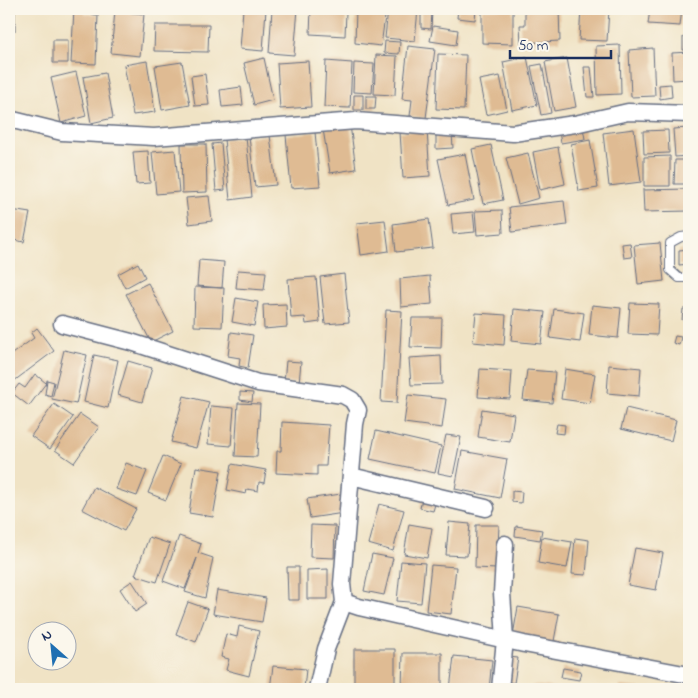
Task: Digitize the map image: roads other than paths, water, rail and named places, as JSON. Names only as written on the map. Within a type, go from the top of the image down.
[{"type":"street","points":[[9,119],[62,132],[154,137],[356,120],[513,132],[575,124],[628,112],[689,114]]},
{"type":"street","points":[[62,324],[130,342],[258,383],[343,395],[352,400],[358,410],[342,584],[344,602],[326,648],[317,689]]},
{"type":"street","points":[[351,476],[486,508]]},
{"type":"street","points":[[500,689],[505,640],[502,593],[505,544]]},
{"type":"street","points":[[344,602],[359,608],[505,640],[689,675]]},
{"type":"lane","points":[[689,236],[670,243],[670,270],[679,278],[689,278]]}]
